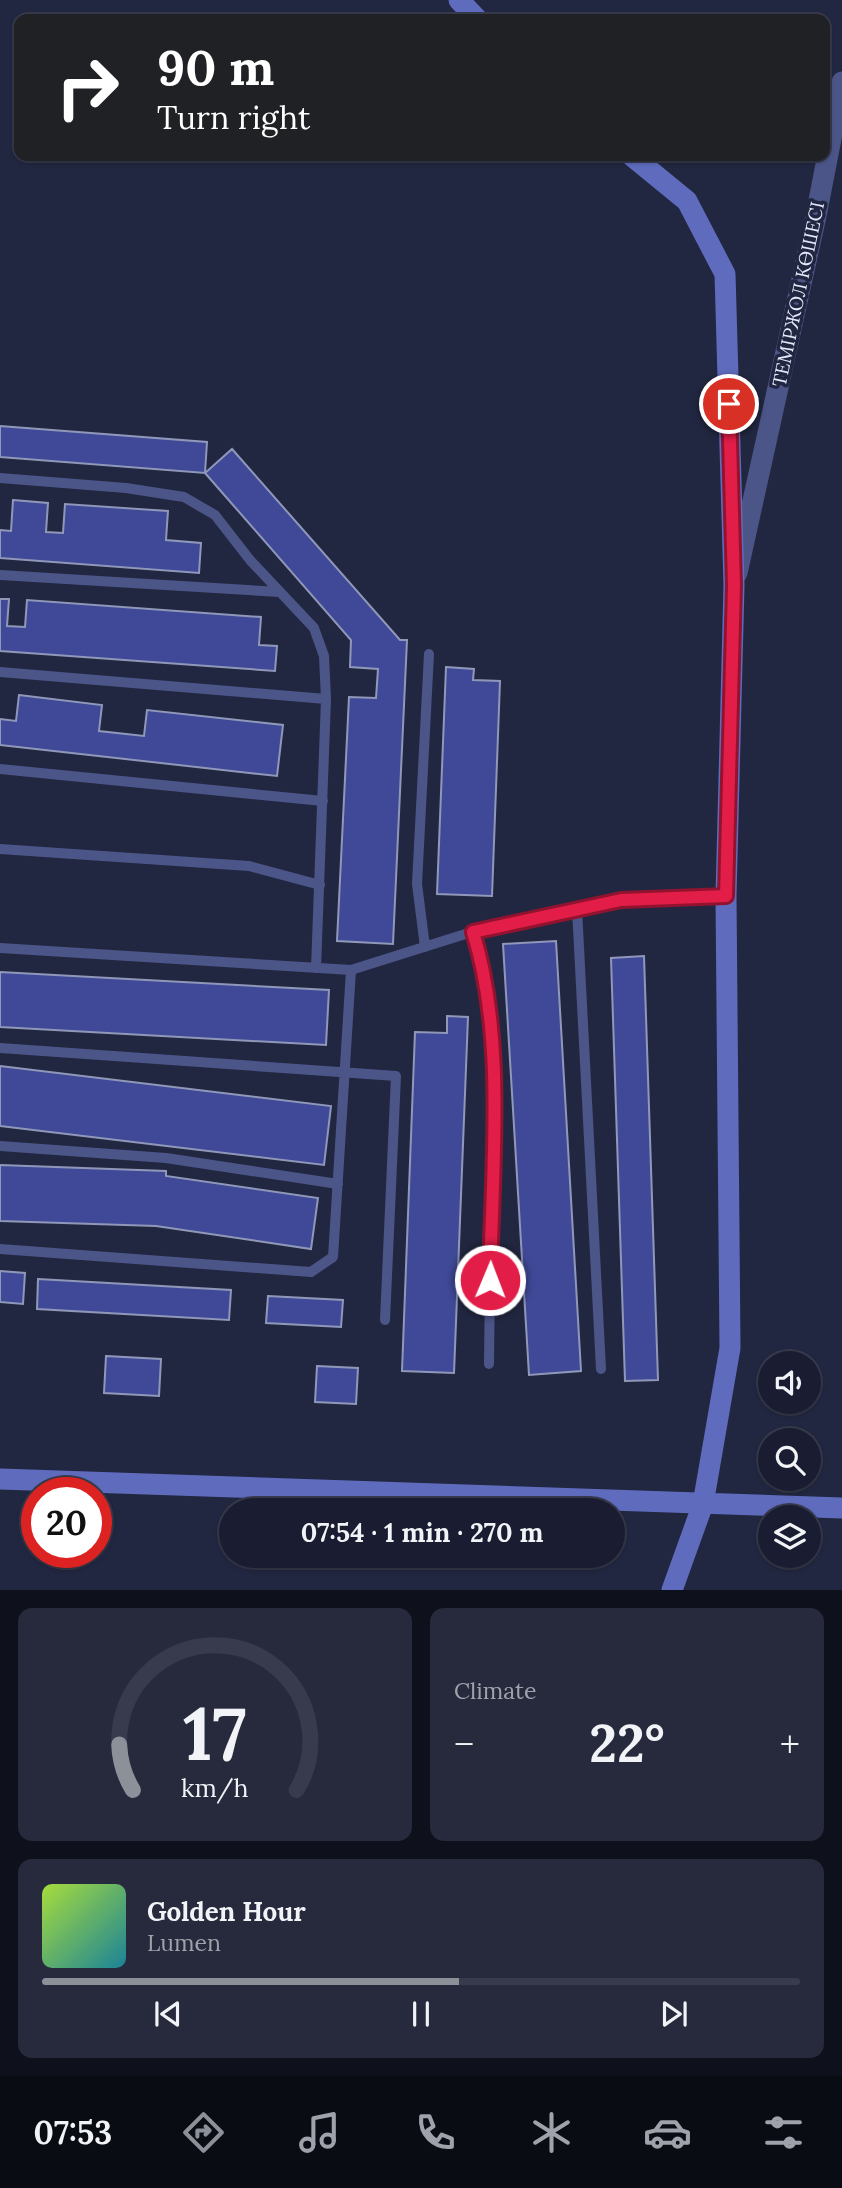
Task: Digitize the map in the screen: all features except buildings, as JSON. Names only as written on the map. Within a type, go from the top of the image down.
[{"type":"main road","points":[[459,0],[472,14]]},
{"type":"main road","points":[[638,161],[687,201],[725,274],[734,585],[726,896],[730,1348],[703,1504],[672,1590]]},
{"type":"main road","points":[[0,1479],[842,1508]]},
{"type":"street","name":"ТЕМІРЖОЛ КӨШЕСІ","points":[[830,144],[842,84]]},
{"type":"street","name":"ТЕМІРЖОЛ КӨШЕСІ","points":[[734,585],[827,161]]},
{"type":"lane","points":[[0,478],[184,497],[215,515],[279,592],[314,628],[324,656],[326,699],[316,968]]},
{"type":"lane","points":[[0,575],[279,592]]},
{"type":"lane","points":[[425,947],[417,884],[429,654]]},
{"type":"lane","points":[[0,672],[326,699]]},
{"type":"lane","points":[[0,769],[323,801]]},
{"type":"lane","points":[[0,849],[249,866],[320,885]]},
{"type":"lane","points":[[0,948],[351,970],[473,932],[621,900],[726,896]]},
{"type":"lane","points":[[578,909],[601,1368]]},
{"type":"lane","points":[[473,932],[486,975],[493,1029],[489,1364]]},
{"type":"lane","points":[[0,1249],[311,1272],[333,1257],[351,970]]},
{"type":"lane","points":[[0,1048],[396,1076],[386,1320]]},
{"type":"lane","points":[[0,1146],[166,1158],[338,1184]]},
{"type":"route","points":[[490,1280],[493,1029],[486,975],[473,932],[494,925],[621,900],[726,896],[734,585],[729,404]]}]
